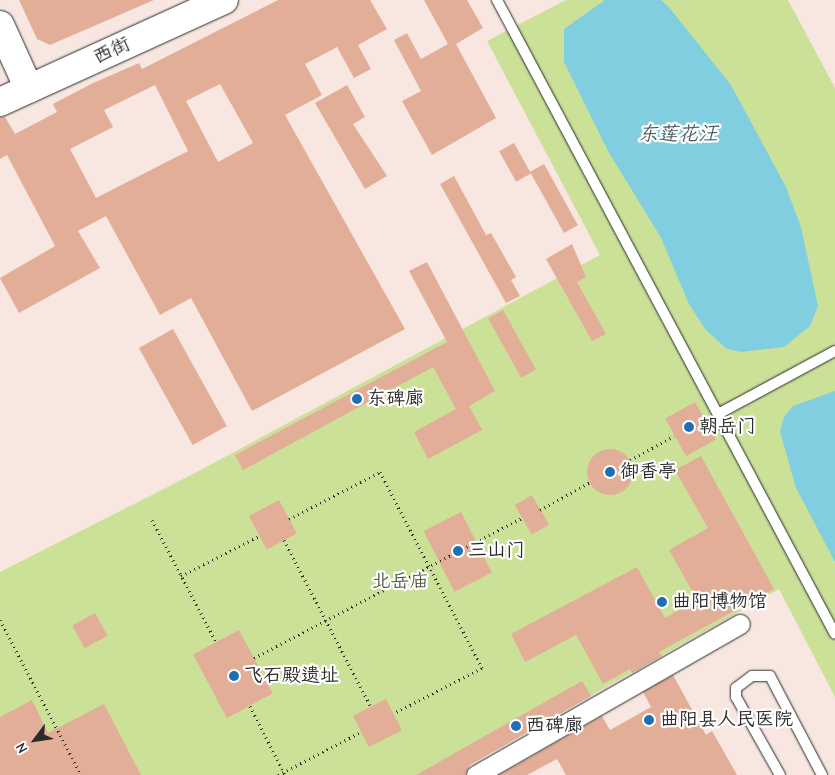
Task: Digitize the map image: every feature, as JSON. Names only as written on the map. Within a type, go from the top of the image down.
[{"type":"street","name":"西街","points":[[0,102],[224,0]]},
{"type":"street","points":[[0,26],[29,89]]},
{"type":"street","points":[[476,775],[740,624]]},
{"type":"lane","points":[[497,0],[835,634]]},
{"type":"lane","points":[[718,414],[835,351]]},
{"type":"lane","points":[[780,775],[736,697],[736,688],[752,676],[770,676],[822,775]]},
{"type":"path","points":[[630,460],[674,436]]},
{"type":"path","points":[[289,520],[380,472],[482,668],[394,714]]},
{"type":"path","points":[[540,510],[590,482]]},
{"type":"path","points":[[254,658],[522,518]]},
{"type":"path","points":[[152,520],[216,642]]},
{"type":"path","points":[[181,576],[259,536]]},
{"type":"path","points":[[284,540],[371,706]]},
{"type":"path","points":[[0,620],[81,775]]},
{"type":"path","points":[[250,706],[284,774]]},
{"type":"path","points":[[278,775],[284,774],[361,732]]},
{"type":"green space","name":"北岳庙","points":[[566,0],[788,0],[835,88],[835,697],[779,589],[450,775],[0,775],[0,572],[197,472],[600,255],[487,41]]},
{"type":"water","name":"东莲花汪","points":[[605,0],[661,0],[668,6],[731,85],[786,187],[801,227],[818,306],[810,326],[784,347],[741,352],[727,349],[705,329],[689,304],[661,238],[608,151],[564,62],[564,29]]},
{"type":"water","points":[[835,391],[835,562],[796,488],[780,431],[784,417],[793,406]]},
{"type":"building","points":[[19,0],[154,0],[50,45],[37,39]]},
{"type":"building","points":[[278,0],[370,0],[387,29],[358,45],[371,69],[354,78],[337,47],[305,64],[322,95],[285,115],[405,329],[252,411],[191,298],[160,315],[106,216],[78,231],[100,268],[19,313],[0,278],[55,246],[7,155],[0,159],[0,117],[5,117],[15,134],[57,112],[53,104],[91,84],[139,63],[142,69]],"holes":[[[220,84],[253,143],[218,162],[186,101]],[[155,85],[188,151],[96,198],[70,149],[113,127],[104,110]]]},
{"type":"building","points":[[424,0],[467,0],[483,28],[456,44],[496,118],[432,155],[402,101],[421,91],[394,40],[407,33],[421,59],[448,44]]},
{"type":"building","points":[[347,85],[365,117],[353,124],[387,176],[365,189],[315,103]]},
{"type":"building","points":[[514,143],[531,174],[516,182],[499,151]]},
{"type":"building","points":[[544,164],[578,225],[564,233],[530,172]]},
{"type":"building","points":[[454,176],[486,235],[491,233],[516,277],[511,280],[520,296],[506,303],[440,184]]},
{"type":"building","points":[[572,244],[586,277],[577,282],[606,334],[592,341],[546,259]]},
{"type":"building","points":[[427,262],[495,391],[469,406],[482,430],[428,459],[414,432],[456,409],[433,367],[243,470],[235,455],[447,342],[409,271]]},
{"type":"building","points":[[503,310],[536,369],[521,378],[488,318]]},
{"type":"building","points":[[173,329],[227,426],[193,445],[139,348]]},
{"type":"building","name":"朝岳门","points":[[695,402],[716,440],[686,456],[665,418]]},
{"type":"building","name":"御香亭","points":[[605,449],[615,449],[629,459],[633,472],[629,485],[623,491],[615,495],[605,495],[591,485],[587,477],[587,467],[597,453]]},
{"type":"building","points":[[701,456],[774,589],[659,652],[662,656],[632,673],[630,669],[603,684],[576,635],[525,662],[511,634],[637,567],[665,618],[697,600],[669,550],[708,528],[675,470]]},
{"type":"building","points":[[532,495],[549,524],[532,534],[515,505]]},
{"type":"building","points":[[279,500],[297,534],[267,550],[249,516]]},
{"type":"building","name":"三山门","points":[[461,512],[492,573],[454,592],[424,531]]},
{"type":"building","points":[[95,613],[108,636],[85,648],[72,626]]},
{"type":"building","name":"飞石殿遗址","points":[[239,630],[273,694],[227,718],[193,654]]},
{"type":"building","name":"曲阳县人民医院","points":[[673,675],[706,735],[712,731],[737,775],[566,775],[557,759],[527,775],[499,775],[602,716],[610,730],[651,707],[643,692]]},
{"type":"building","name":"西碑廊","points":[[582,681],[591,696],[470,765],[465,775],[416,775]]},
{"type":"building","points":[[386,699],[402,730],[369,747],[353,716]]},
{"type":"building","points":[[32,700],[48,733],[104,704],[141,775],[0,775],[0,717]]},
{"type":"place","name":"东碑廊","points":[[357,399]]},
{"type":"place","name":"朝岳门","points":[[689,427]]},
{"type":"place","name":"御香亭","points":[[610,472]]},
{"type":"place","name":"三山门","points":[[458,551]]},
{"type":"place","name":"曲阳博物馆","points":[[662,602]]},
{"type":"place","name":"飞石殿遗址","points":[[234,676]]},
{"type":"place","name":"曲阳县人民医院","points":[[649,720]]},
{"type":"place","name":"西碑廊","points":[[516,726]]}]
